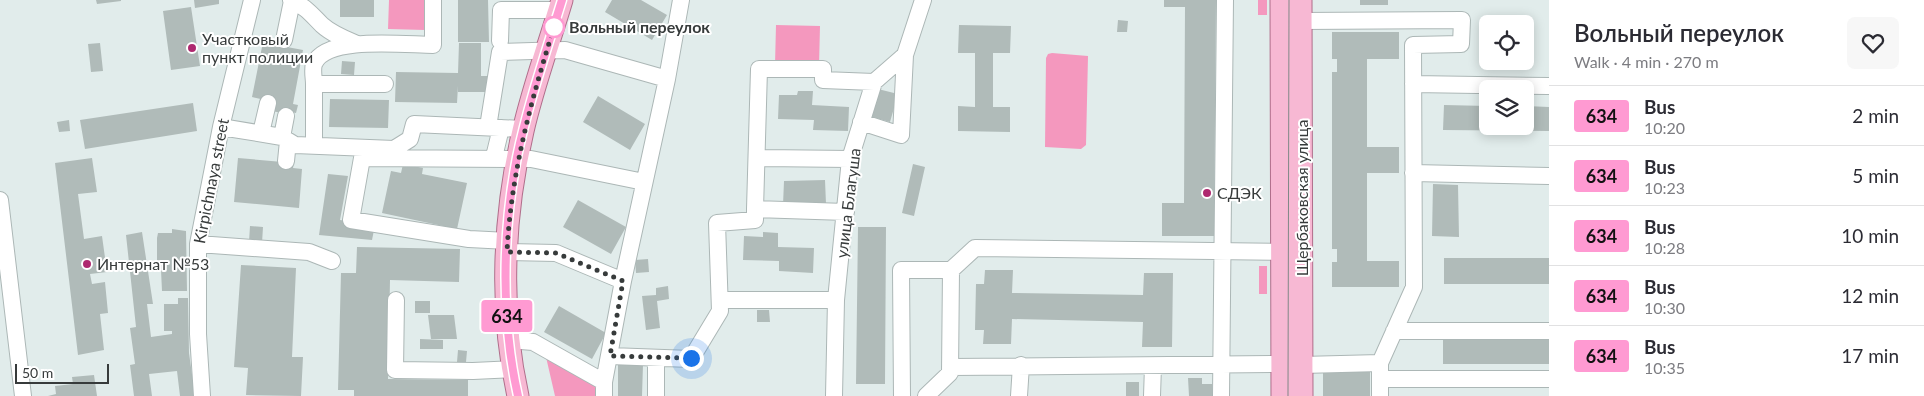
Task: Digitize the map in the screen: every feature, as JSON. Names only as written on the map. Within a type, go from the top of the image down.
[{"type":"main road","name":"Щербаковская улица","points":[[1281,0],[1282,252],[1292,365],[1302,396]]},
{"type":"main road","points":[[518,396],[509,340],[506,304],[507,246],[517,159],[560,5]]},
{"type":"main road","name":"Щербаковская улица","points":[[1282,396],[1292,365],[1301,10]]},
{"type":"street","name":"Kirpichnaya street","points":[[202,396],[198,334],[198,244],[220,127],[252,0]]},
{"type":"street","points":[[284,40],[292,0],[309,10],[322,25],[337,36],[360,45]]},
{"type":"street","points":[[314,144],[314,65],[325,51],[343,46],[360,45],[433,45],[433,0]]},
{"type":"street","points":[[509,340],[533,342],[604,389],[623,281],[667,79],[681,0]]},
{"type":"street","points":[[861,122],[901,135],[905,55],[923,0]]},
{"type":"street","points":[[1221,396],[1225,0]]},
{"type":"street","points":[[500,42],[501,5],[560,5]]},
{"type":"street","points":[[1301,10],[1462,20],[1461,44],[1413,46],[1414,287],[1394,331],[1380,371],[1380,396]]},
{"type":"street","points":[[494,157],[494,127],[500,52],[565,50],[667,79]]},
{"type":"street","points":[[610,356],[691,358],[720,311],[717,223],[755,220],[759,69],[823,69],[823,80],[874,82],[905,55]]},
{"type":"street","name":"улица Благуша","points":[[834,396],[836,300],[850,159],[874,82]]},
{"type":"street","points":[[314,84],[385,84]]},
{"type":"street","points":[[1413,84],[1549,86]]},
{"type":"street","points":[[262,133],[268,103]]},
{"type":"street","points":[[286,116],[286,161]]},
{"type":"street","points":[[220,127],[262,133],[285,139],[294,145],[314,144],[394,149],[410,139],[414,124],[524,130]]},
{"type":"street","points":[[623,281],[556,253],[351,220],[362,158],[494,157],[544,161],[644,182]]},
{"type":"street","points":[[757,158],[850,159]]},
{"type":"street","points":[[1414,173],[1549,176]]},
{"type":"street","points":[[0,200],[23,396]]},
{"type":"street","points":[[755,209],[846,212]]},
{"type":"street","points":[[198,244],[309,252],[332,261]]},
{"type":"street","points":[[902,396],[901,270],[951,270],[975,248],[1282,252]]},
{"type":"street","points":[[926,396],[950,373],[951,270]]},
{"type":"street","points":[[396,300],[395,370],[472,371],[513,369]]},
{"type":"street","points":[[720,300],[836,300]]},
{"type":"street","points":[[1394,331],[1549,331]]},
{"type":"street","points":[[656,358],[656,396]]},
{"type":"street","points":[[950,367],[1292,365],[1549,379]]},
{"type":"street","points":[[1019,396],[1021,366]]},
{"type":"street","points":[[1152,396],[1153,366]]},
{"type":"shaded area","points":[[389,0],[425,0],[425,30],[388,29]]},
{"type":"shaded area","points":[[1258,0],[1267,0],[1267,15],[1258,15]]},
{"type":"shaded area","points":[[776,25],[820,26],[819,66],[775,65]]},
{"type":"shaded area","points":[[1048,54],[1088,56],[1086,145],[1081,149],[1045,147],[1046,58]]},
{"type":"shaded area","points":[[1259,266],[1267,266],[1267,294],[1259,294]]},
{"type":"shaded area","points":[[546,357],[599,385],[599,396],[555,396]]},
{"type":"building","points":[[96,0],[121,0],[121,1],[97,4]]},
{"type":"building","points":[[194,0],[219,0],[219,4],[195,8]]},
{"type":"building","points":[[340,0],[374,0],[374,17],[340,17]]},
{"type":"building","points":[[458,0],[488,0],[489,42],[458,42]]},
{"type":"building","points":[[612,0],[641,0],[667,15],[652,40],[605,12]]},
{"type":"building","points":[[1164,0],[1216,0],[1214,236],[1162,236],[1162,203],[1184,203],[1185,7],[1164,7]]},
{"type":"building","points":[[1360,0],[1388,0],[1388,5],[1360,5]]},
{"type":"building","points":[[191,7],[200,66],[171,70],[163,11]]},
{"type":"building","points":[[1118,20],[1128,21],[1127,32],[1117,32]]},
{"type":"building","points":[[959,25],[1011,26],[1010,53],[993,53],[993,107],[1010,107],[1010,132],[958,131],[958,106],[975,107],[975,53],[958,53]]},
{"type":"building","points":[[1332,32],[1399,32],[1399,59],[1367,59],[1367,147],[1399,147],[1399,173],[1367,173],[1367,261],[1399,261],[1399,287],[1332,287],[1332,262],[1337,262],[1337,249],[1332,249],[1332,72],[1337,72],[1337,59],[1332,59]]},
{"type":"building","points":[[274,40],[288,43],[287,47],[303,50],[293,104],[298,105],[296,113],[291,112],[291,115],[272,111],[274,102],[252,97],[263,42],[273,45]]},
{"type":"building","points":[[100,43],[103,71],[91,72],[88,44]]},
{"type":"building","points":[[459,43],[481,43],[481,76],[487,76],[487,92],[458,92],[458,86],[457,103],[395,102],[396,72],[458,73]]},
{"type":"building","points":[[342,61],[355,62],[354,75],[341,74]]},
{"type":"building","points":[[878,89],[898,94],[890,122],[869,116]]},
{"type":"building","points":[[798,91],[813,91],[812,105],[849,107],[848,131],[813,130],[814,120],[778,119],[779,95],[797,95]]},
{"type":"building","points":[[598,96],[645,124],[630,150],[583,122]]},
{"type":"building","points":[[330,99],[389,100],[388,128],[329,127]]},
{"type":"building","points":[[193,103],[197,131],[85,149],[80,120]]},
{"type":"building","points":[[1444,105],[1479,106],[1479,130],[1443,130]]},
{"type":"building","points":[[1534,106],[1549,107],[1549,131],[1534,131]]},
{"type":"building","points":[[69,120],[70,131],[59,132],[57,122]]},
{"type":"building","name":"Интернат №53","points":[[92,158],[97,192],[78,194],[84,239],[102,236],[107,272],[90,274],[92,284],[105,282],[108,313],[100,314],[104,350],[78,355],[55,163]]},
{"type":"building","points":[[238,158],[294,163],[293,168],[302,169],[299,208],[234,202]]},
{"type":"building","points":[[403,164],[423,168],[422,174],[467,183],[457,229],[382,213],[391,171],[401,173]]},
{"type":"building","points":[[913,164],[925,167],[914,216],[902,213]]},
{"type":"building","points":[[328,174],[348,176],[340,220],[375,225],[372,240],[319,235]]},
{"type":"building","points":[[825,180],[826,204],[783,205],[784,181]]},
{"type":"building","points":[[1433,184],[1458,185],[1459,237],[1432,236]]},
{"type":"building","points":[[578,200],[626,227],[611,254],[563,227]]},
{"type":"building","points":[[250,226],[263,227],[262,243],[249,242]]},
{"type":"building","points":[[858,227],[886,227],[885,384],[856,384]]},
{"type":"building","points":[[172,229],[186,231],[187,291],[162,291],[161,270],[157,270],[157,238],[158,233],[172,233]]},
{"type":"building","points":[[142,232],[153,304],[147,304],[151,337],[172,334],[172,331],[164,331],[164,304],[178,304],[178,298],[188,298],[189,353],[195,396],[180,396],[177,371],[149,374],[152,396],[134,396],[130,365],[135,364],[130,328],[136,327],[126,235]]},
{"type":"building","points":[[763,232],[778,233],[778,247],[814,248],[813,273],[779,271],[779,261],[743,260],[744,236],[763,237]]},
{"type":"building","points":[[357,247],[460,249],[459,282],[390,280],[388,379],[468,380],[468,396],[354,396],[354,390],[338,390],[341,273],[356,273]]},
{"type":"building","points":[[1444,258],[1549,258],[1549,284],[1444,284]]},
{"type":"building","points":[[648,259],[649,272],[636,273],[635,260]]},
{"type":"building","points":[[241,265],[296,268],[292,357],[303,357],[301,396],[246,395],[248,368],[234,367]]},
{"type":"building","points":[[985,270],[1013,270],[1012,293],[1143,295],[1144,273],[1173,273],[1172,347],[1142,347],[1143,322],[1012,319],[1011,344],[983,344],[984,330],[975,330],[976,284],[984,284]]},
{"type":"building","points":[[668,286],[669,299],[657,301],[660,328],[646,330],[642,296],[656,295],[656,288]]},
{"type":"building","points":[[415,301],[430,301],[430,313],[415,313]]},
{"type":"building","points":[[559,306],[606,333],[592,359],[544,332]]},
{"type":"building","points":[[757,310],[769,310],[770,322],[757,322]]},
{"type":"building","points":[[428,315],[454,315],[457,339],[431,339]]},
{"type":"building","points":[[420,339],[443,340],[443,349],[420,349]]},
{"type":"building","points":[[1443,340],[1549,340],[1549,364],[1443,364]]},
{"type":"building","points":[[458,350],[467,351],[466,362],[457,362]]},
{"type":"building","points":[[618,364],[643,364],[642,396],[618,396]]},
{"type":"building","points":[[1323,371],[1370,371],[1370,396],[1323,396]]},
{"type":"building","points":[[94,375],[97,396],[48,396],[56,394],[55,386],[73,384],[72,377]]},
{"type":"building","points":[[1188,378],[1202,378],[1202,384],[1212,384],[1212,396],[1189,396]]},
{"type":"building","points":[[1126,382],[1139,382],[1139,396],[1126,396]]},
{"type":"tram line","points":[[1288,396],[1289,0]]},
{"type":"bus line","name":"634","points":[[518,396],[509,340],[506,281],[513,185],[517,159],[531,101],[562,0]]},
{"type":"place","name":"Вольный переулок","points":[[554,27]]},
{"type":"place","name":"Участковый пункт полиции","points":[[192,48]]},
{"type":"place","name":"СДЭК","points":[[1207,193]]},
{"type":"place","name":"Интернат №53","points":[[87,264]]},
{"type":"route","points":[[554,27],[527,115],[517,159],[507,252],[556,253],[623,281],[610,356],[691,358]]}]
